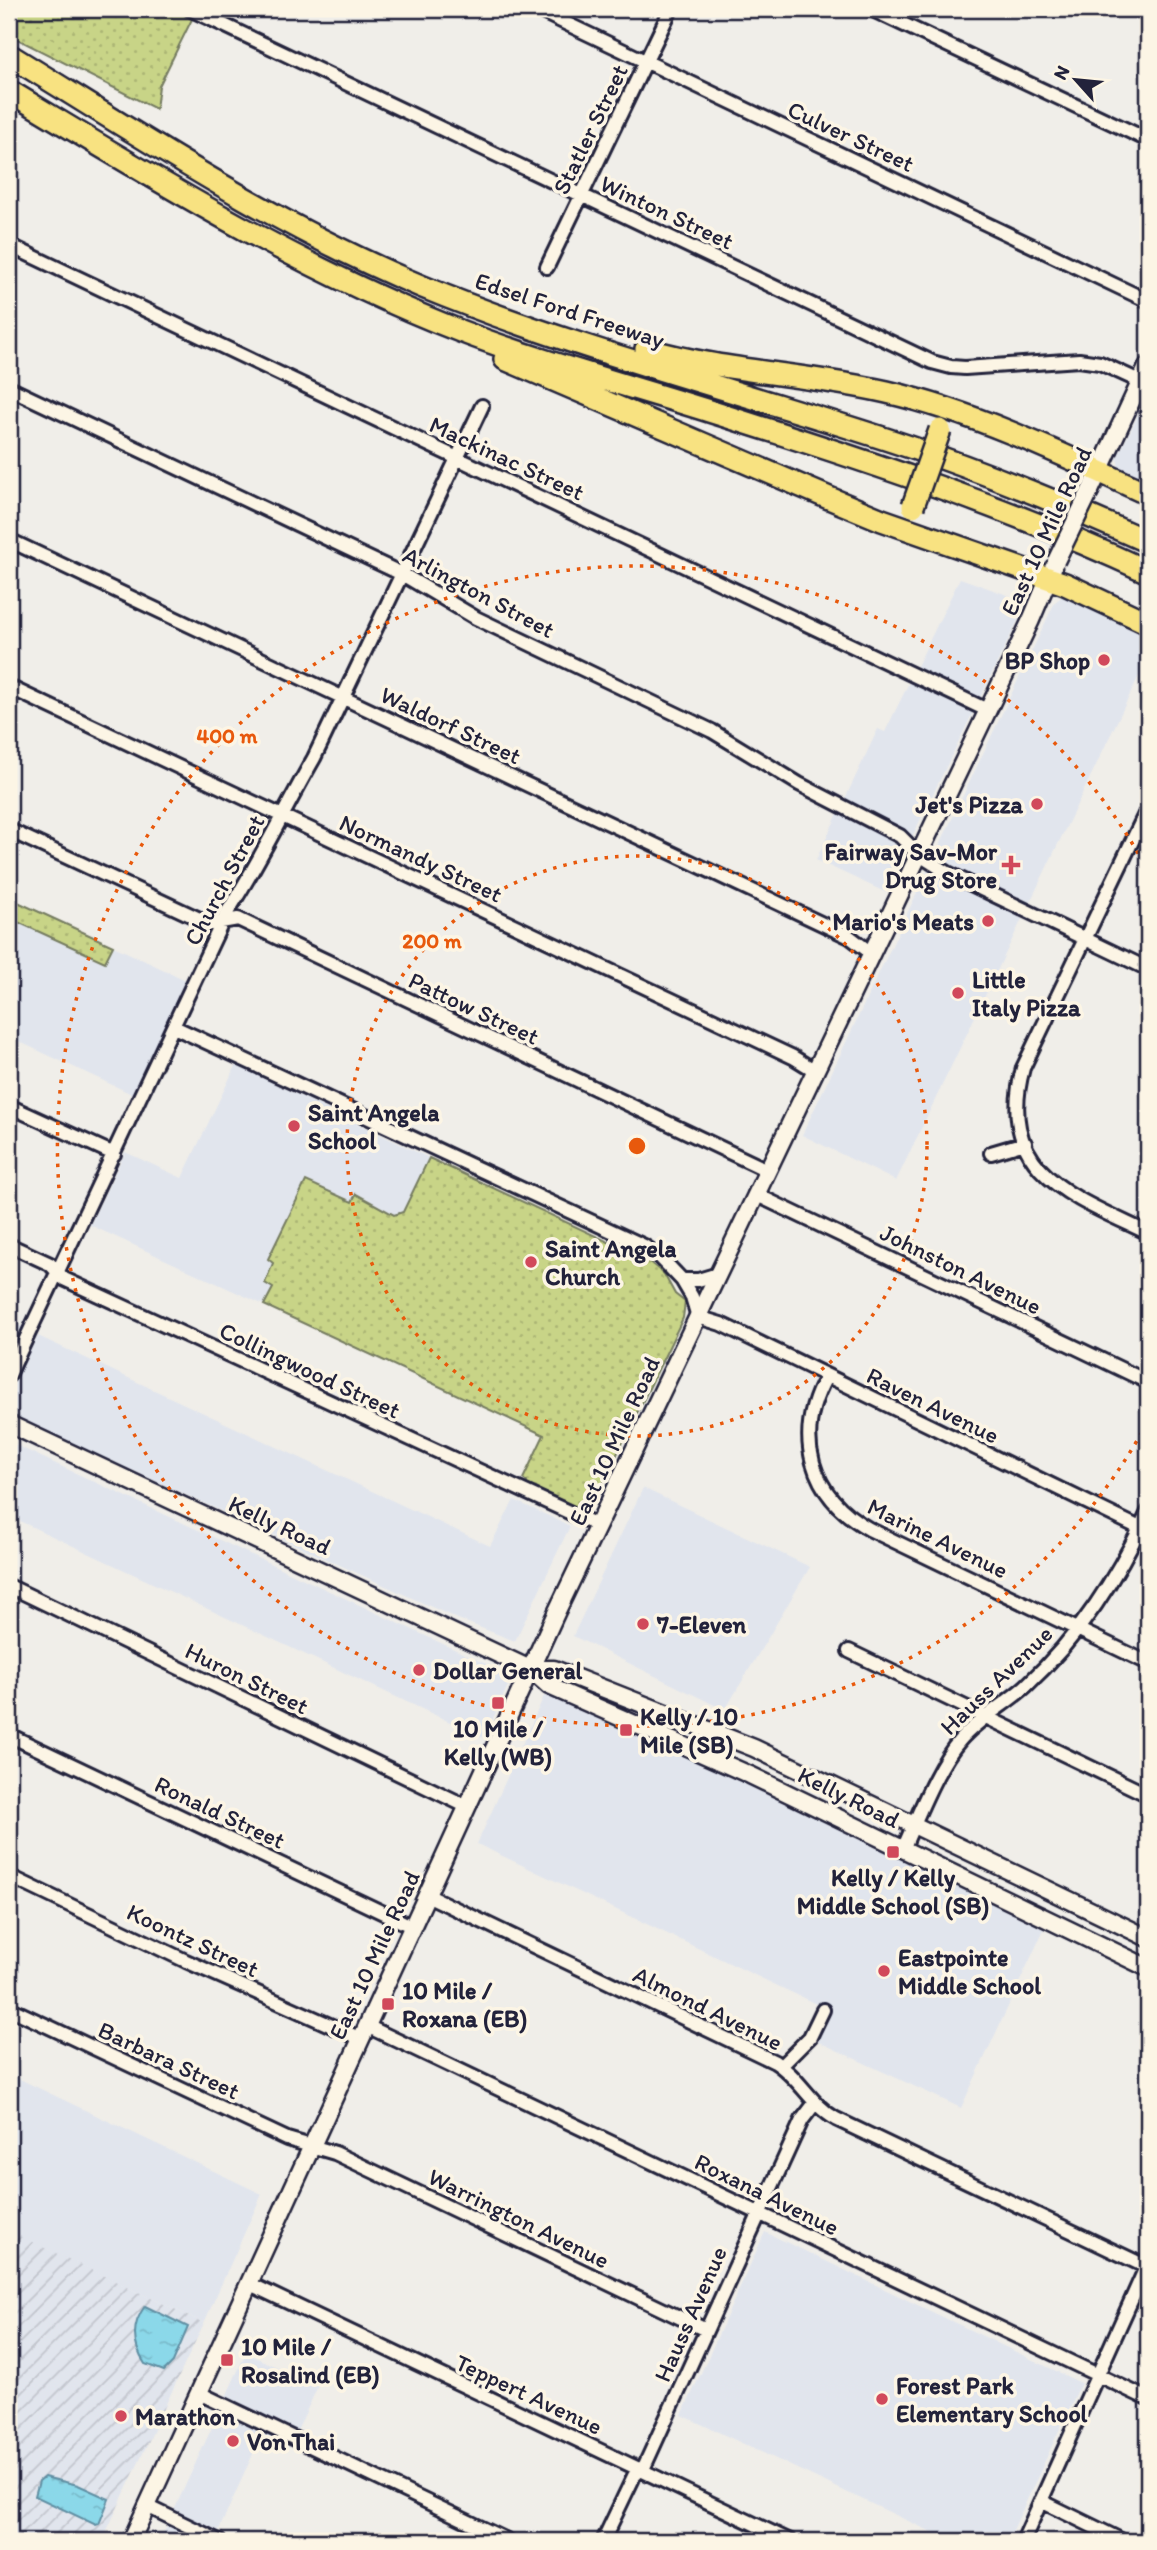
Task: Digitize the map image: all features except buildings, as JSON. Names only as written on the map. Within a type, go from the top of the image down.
[{"type":"highway","name":"Edsel Ford Freeway","points":[[9,55],[252,204],[367,262],[505,318],[913,448],[1020,487],[1148,542]]},
{"type":"highway","points":[[9,91],[215,214],[362,290],[461,331],[936,485],[1087,544],[1148,572]]},
{"type":"highway","points":[[281,250],[319,278],[362,300],[829,498],[920,533],[1052,569],[1065,584],[1148,623]]},
{"type":"highway","points":[[367,262],[438,283],[522,313],[682,359],[884,391],[1004,430],[1148,495]]},
{"type":"highway","points":[[920,533],[912,518],[914,506],[940,430],[947,421],[960,414]]},
{"type":"main road","name":"East 10 Mile Road","points":[[131,2541],[530,1669],[1031,620],[1098,471],[1144,383],[1148,365]]},
{"type":"main road","name":"Kelly Road","points":[[9,1424],[530,1669],[549,1686],[750,1775],[1148,1968]]},
{"type":"main road","name":"Kelly Road","points":[[530,1669],[554,1669],[726,1736],[1148,1938]]},
{"type":"main road","points":[[646,1730],[648,1720],[655,1716],[698,1734],[726,1736]]},
{"type":"main road","points":[[750,1775],[763,1773],[803,1791],[811,1784],[806,1773]]},
{"type":"street","name":"Winton Street","points":[[190,9],[942,365],[965,368],[1079,360],[1100,363],[1144,383]]},
{"type":"street","name":"Culver Street","points":[[536,9],[1148,301]]},
{"type":"street","name":"Statler Street","points":[[547,267],[671,9]]},
{"type":"street","points":[[871,9],[1148,140]]},
{"type":"street","name":"Mackinac Street","points":[[9,245],[986,710]]},
{"type":"street","name":"Arlington Street","points":[[9,388],[402,574],[476,618],[712,731],[799,784],[900,836],[918,854],[974,886],[1148,969]]},
{"type":"street","name":"Church Street","points":[[9,1375],[223,922],[262,857],[314,758],[482,406]]},
{"type":"street","name":"Waldorf Street","points":[[9,540],[850,937],[871,953]]},
{"type":"street","name":"Normandy Street","points":[[9,687],[793,1057],[814,1070]]},
{"type":"street","points":[[1148,808],[1023,1068],[1017,1102],[1025,1143],[1038,1167],[1062,1191],[1148,1233]]},
{"type":"street","name":"Pattow Street","points":[[9,830],[210,924],[238,919],[767,1170]]},
{"type":"street","points":[[174,1027],[644,1246],[660,1256],[682,1280],[692,1297],[698,1317]]},
{"type":"street","points":[[9,1105],[114,1154]]},
{"type":"street","points":[[991,1153],[1025,1143]]},
{"type":"street","name":"Johnston Avenue","points":[[755,1194],[1148,1382]]},
{"type":"street","name":"Collingwood Street","points":[[9,1245],[50,1264],[64,1279],[76,1285],[598,1526]]},
{"type":"street","points":[[682,1280],[698,1280],[718,1274]]},
{"type":"street","name":"Raven Avenue","points":[[698,1317],[721,1324],[1144,1530]]},
{"type":"street","name":"Marine Avenue","points":[[826,1377],[811,1413],[809,1440],[816,1472],[838,1508],[869,1529],[1148,1663]]},
{"type":"street","name":"Hauss Avenue","points":[[903,1849],[953,1749],[968,1732],[1024,1687],[1078,1630],[1113,1581],[1144,1530],[1148,1511]]},
{"type":"street","name":"Huron Street","points":[[9,1586],[468,1808]]},
{"type":"street","points":[[849,1651],[1148,1795]]},
{"type":"street","name":"Ronald Street","points":[[9,1735],[413,1927]]},
{"type":"street","name":"Koontz Street","points":[[9,1875],[186,1961],[364,2032]]},
{"type":"street","name":"Almond Avenue","points":[[427,1895],[781,2066],[824,2112],[836,2119],[1147,2265]]},
{"type":"street","name":"Barbara Street","points":[[9,2008],[287,2140],[313,2145]]},
{"type":"street","points":[[781,2066],[810,2037],[823,2010]]},
{"type":"street","name":"Roxana Avenue","points":[[364,2032],[759,2213],[1148,2399]]},
{"type":"street","name":"Hauss Avenue","points":[[603,2541],[634,2476],[647,2460],[804,2115],[815,2103]]},
{"type":"street","name":"Warrington Avenue","points":[[313,2145],[335,2153],[706,2330]]},
{"type":"street","points":[[1023,2541],[1147,2265]]},
{"type":"street","name":"Teppert Avenue","points":[[250,2284],[790,2541]]},
{"type":"street","points":[[199,2393],[509,2541]]},
{"type":"street","points":[[1041,2501],[1123,2541]]},
{"type":"street","points":[[147,2506],[219,2541]]},
{"type":"shaded area","points":[[1148,395],[1148,481],[1123,472],[1117,458]]},
{"type":"shaded area","points":[[960,578],[1027,602],[885,892],[816,860],[878,729],[885,732]]},
{"type":"shaded area","points":[[1063,596],[1070,596],[1148,633],[1148,657],[896,1181],[802,1135],[1055,602]]},
{"type":"shaded area","points":[[9,897],[190,982],[134,1095],[9,1037]]},
{"type":"shaded area","points":[[236,1065],[429,1158],[403,1212],[393,1215],[356,1195],[353,1202],[269,1259],[273,1262],[273,1287],[264,1305],[90,1225],[125,1152],[182,1178]]},
{"type":"shaded area","points":[[9,1321],[24,1328],[9,1361]]},
{"type":"shaded area","points":[[38,1336],[490,1546],[514,1500],[570,1526],[515,1641],[458,1619],[9,1414],[9,1391]]},
{"type":"shaded area","points":[[9,1442],[501,1671],[510,1681],[484,1738],[9,1516]]},
{"type":"shaded area","points":[[643,1488],[810,1567],[725,1710],[573,1636]]},
{"type":"shaded area","name":"Eastpointe Middle School","points":[[544,1696],[563,1701],[728,1774],[1046,1925],[961,2108],[817,2041],[831,2011],[477,1844]]},
{"type":"shaded area","points":[[9,2074],[262,2194],[204,2323],[9,2232]]},
{"type":"shaded area","points":[[9,2231],[204,2323],[102,2541],[9,2541]]},
{"type":"shaded area","name":"Forest Park Elementary School","points":[[765,2232],[1081,2383],[1008,2541],[951,2541],[682,2415]]},
{"type":"shaded area","points":[[246,2353],[318,2386],[289,2448],[261,2436],[214,2541],[160,2541]]},
{"type":"green space","points":[[9,9],[197,9],[159,86],[156,109],[9,35]]},
{"type":"green space","points":[[9,898],[113,946],[105,962],[9,918]]},
{"type":"green space","points":[[429,1158],[647,1260],[664,1274],[675,1294],[685,1302],[683,1318],[592,1506],[582,1511],[526,1485],[527,1482],[523,1479],[544,1435],[264,1305],[273,1288],[265,1283],[273,1263],[268,1259],[306,1181],[352,1202],[356,1194],[394,1215],[403,1212]]},
{"type":"water","points":[[145,2306],[188,2327],[173,2362],[164,2371],[145,2364],[138,2349],[135,2327]]},
{"type":"water","points":[[44,2477],[78,2485],[109,2499],[99,2524],[96,2525],[35,2496],[39,2481]]},
{"type":"place","name":"BP Shop","points":[[1104,660]]},
{"type":"place","name":"Jet's Pizza","points":[[1037,804]]},
{"type":"place","name":"Fairway Sav-Mor Drug Store","points":[[1011,865]]},
{"type":"place","name":"Mario's Meats","points":[[988,921]]},
{"type":"place","name":"Little Italy Pizza","points":[[958,993]]},
{"type":"place","name":"Saint Angela School","points":[[294,1126]]},
{"type":"place","name":"Saint Angela Church","points":[[531,1262]]},
{"type":"place","name":"7-Eleven","points":[[643,1624]]},
{"type":"place","name":"Dollar General","points":[[419,1670]]},
{"type":"place","name":"10 Mile / Kelly (WB)","points":[[498,1703]]},
{"type":"place","name":"Kelly / 10 Mile (SB)","points":[[626,1730]]},
{"type":"place","name":"Kelly / Kelly Middle School (SB)","points":[[893,1852]]},
{"type":"place","name":"Eastpointe Middle School","points":[[884,1971]]},
{"type":"place","name":"10 Mile / Roxana (EB)","points":[[388,2004]]},
{"type":"place","name":"10 Mile / Rosalind (EB)","points":[[227,2360]]},
{"type":"place","name":"Forest Park Elementary School","points":[[882,2399]]},
{"type":"place","name":"Marathon","points":[[121,2416]]},
{"type":"place","name":"Von Thai","points":[[233,2441]]}]
